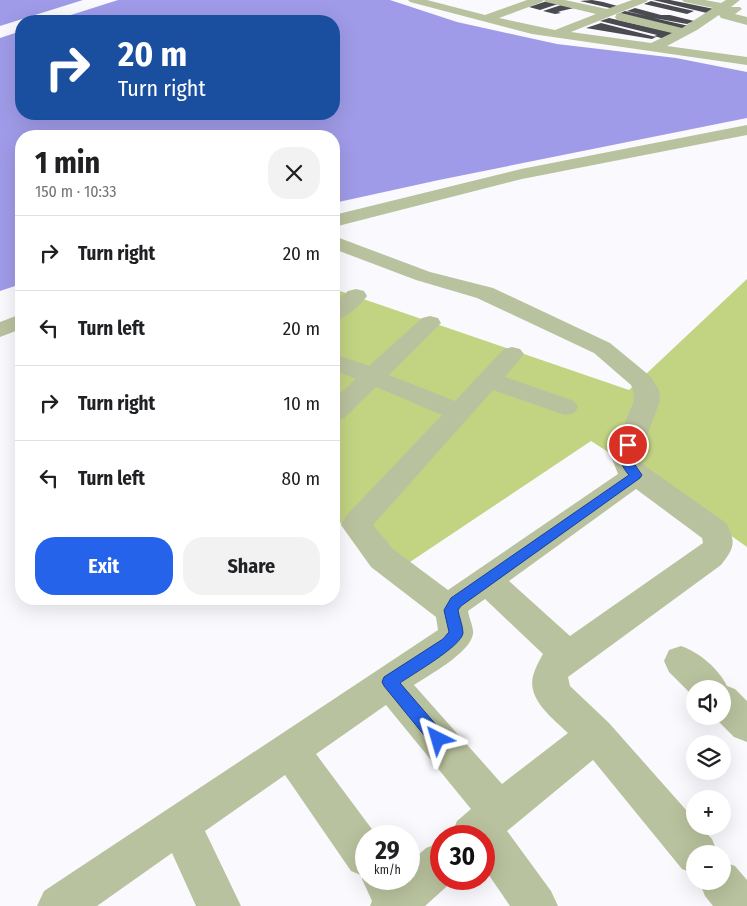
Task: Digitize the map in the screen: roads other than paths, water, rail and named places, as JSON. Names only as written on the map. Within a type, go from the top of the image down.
[{"type":"street","points":[[415,0],[555,34],[747,61]]},
{"type":"street","points":[[487,18],[538,0]]},
{"type":"street","points":[[550,0],[607,14]]},
{"type":"street","points":[[606,0],[628,5]]},
{"type":"street","points":[[555,34],[642,0]]},
{"type":"street","points":[[688,0],[723,7]]},
{"type":"street","points":[[654,47],[684,32],[723,7],[735,4]]},
{"type":"street","points":[[735,4],[725,15],[747,21]]},
{"type":"street","points":[[686,15],[704,19]]},
{"type":"street","points":[[620,16],[684,32]]},
{"type":"street","points":[[340,219],[520,174],[747,130]]},
{"type":"street","points":[[340,244],[423,276],[485,292],[584,339],[602,348],[641,382],[646,390],[647,401],[625,456],[628,467],[636,475],[715,531],[719,537],[719,546],[710,556],[555,665],[550,677],[553,694],[596,736],[689,845]]},
{"type":"street","points":[[340,309],[356,296]]},
{"type":"street","points":[[340,407],[430,323]]},
{"type":"street","points":[[0,330],[15,324]]},
{"type":"street","points":[[59,906],[448,643],[456,634],[451,610],[382,558],[356,525],[512,354]]},
{"type":"street","points":[[340,363],[459,412]]},
{"type":"street","points":[[489,380],[565,408]]},
{"type":"street","points":[[451,610],[456,602],[636,475]]},
{"type":"street","points":[[488,581],[568,656]]},
{"type":"street","points":[[681,662],[700,680]]},
{"type":"street","points":[[389,682],[484,825],[596,736]]},
{"type":"street","points":[[731,710],[747,725]]},
{"type":"street","points":[[290,750],[355,841]]},
{"type":"street","points":[[180,824],[219,906]]},
{"type":"street","points":[[495,842],[536,906]]},
{"type":"street","points":[[391,895],[430,870]]},
{"type":"street","points":[[728,890],[741,906]]}]
